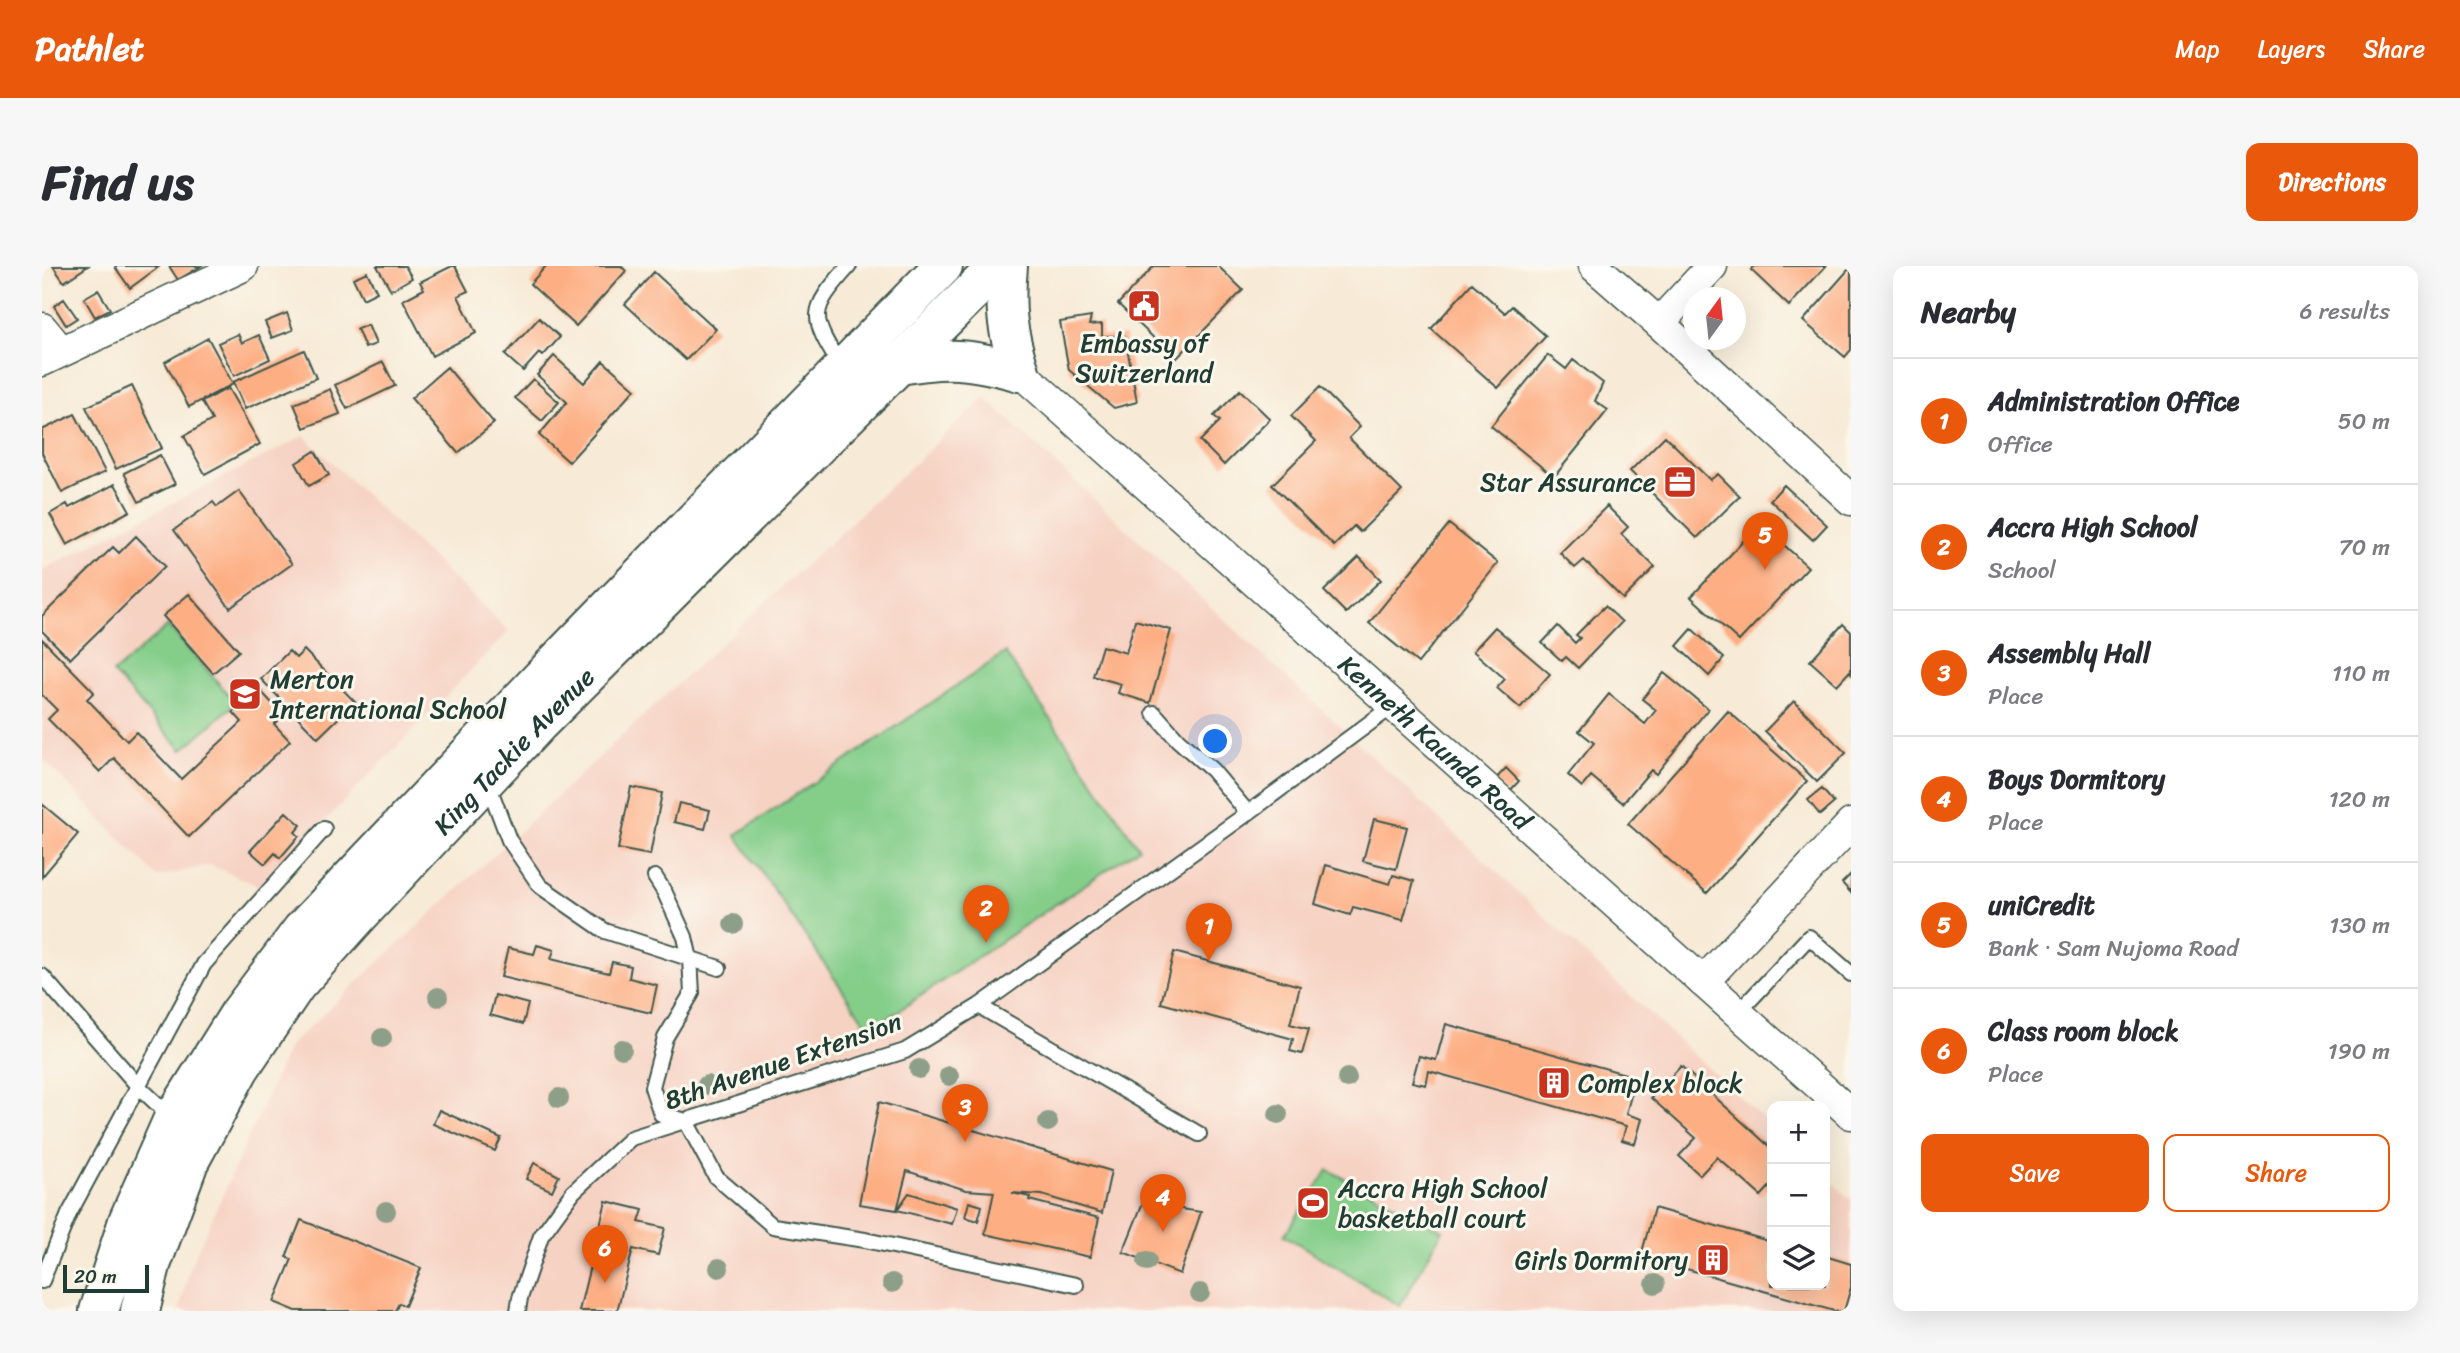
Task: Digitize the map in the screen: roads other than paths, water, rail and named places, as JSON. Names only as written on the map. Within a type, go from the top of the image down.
[{"type":"main road","name":"King Tackie Avenue","points":[[99,1311],[128,1221],[173,1119],[239,1014],[302,930],[565,654],[943,266]]},
{"type":"main road","name":"King Tackie Avenue","points":[[141,1311],[150,1265],[189,1162],[240,1068],[296,985],[359,914],[634,627],[998,266]]},
{"type":"main road","points":[[1008,266],[1005,309],[1008,337],[1020,372]]},
{"type":"main road","points":[[895,366],[930,359],[964,359],[1020,372]]},
{"type":"street","points":[[42,328],[52,356],[243,266]]},
{"type":"street","points":[[1594,266],[1851,500]]},
{"type":"street","points":[[1659,323],[1712,266]]},
{"type":"street","name":"Kenneth Kaunda Road","points":[[1020,372],[1851,1114]]},
{"type":"street","points":[[1703,982],[1851,824]]},
{"type":"lane","points":[[842,368],[819,330],[818,311],[825,293],[849,266]]},
{"type":"lane","name":"8th Avenue Extension","points":[[518,1311],[541,1236],[573,1192],[631,1138],[905,1051],[979,1006],[1394,705]]},
{"type":"lane","points":[[1154,713],[1178,740],[1212,771],[1248,813]]},
{"type":"lane","points":[[486,780],[509,840],[540,886],[605,931],[719,968]]},
{"type":"lane","points":[[42,1281],[69,1214],[204,964],[324,829]]},
{"type":"lane","points":[[655,877],[665,892],[685,937],[690,959],[692,993],[664,1038],[652,1087],[661,1114],[686,1121],[716,1177],[773,1226],[865,1240],[1076,1285]]},
{"type":"lane","points":[[1737,1014],[1809,937],[1851,974]]},
{"type":"lane","points":[[42,976],[138,1086],[173,1119]]},
{"type":"lane","points":[[979,1006],[1199,1134]]},
{"type":"place","name":"Embassy of Switzerland","points":[[1144,306]]},
{"type":"place","name":"Star Assurance","points":[[1680,482]]},
{"type":"place","name":"uniCredit","points":[[1765,570]]},
{"type":"place","name":"Merton International School","points":[[245,694]]},
{"type":"place","name":"Accra High School","points":[[986,943]]},
{"type":"place","name":"Administration Office","points":[[1209,961]]},
{"type":"place","name":"Complex block","points":[[1554,1083]]},
{"type":"place","name":"Assembly Hall","points":[[965,1142]]},
{"type":"place","name":"Accra High School basketball court","points":[[1313,1203]]},
{"type":"place","name":"Boys Dormitory","points":[[1163,1232]]},
{"type":"place","name":"Girls Dormitory","points":[[1713,1260]]},
{"type":"place","name":"Class room block","points":[[605,1283]]}]
